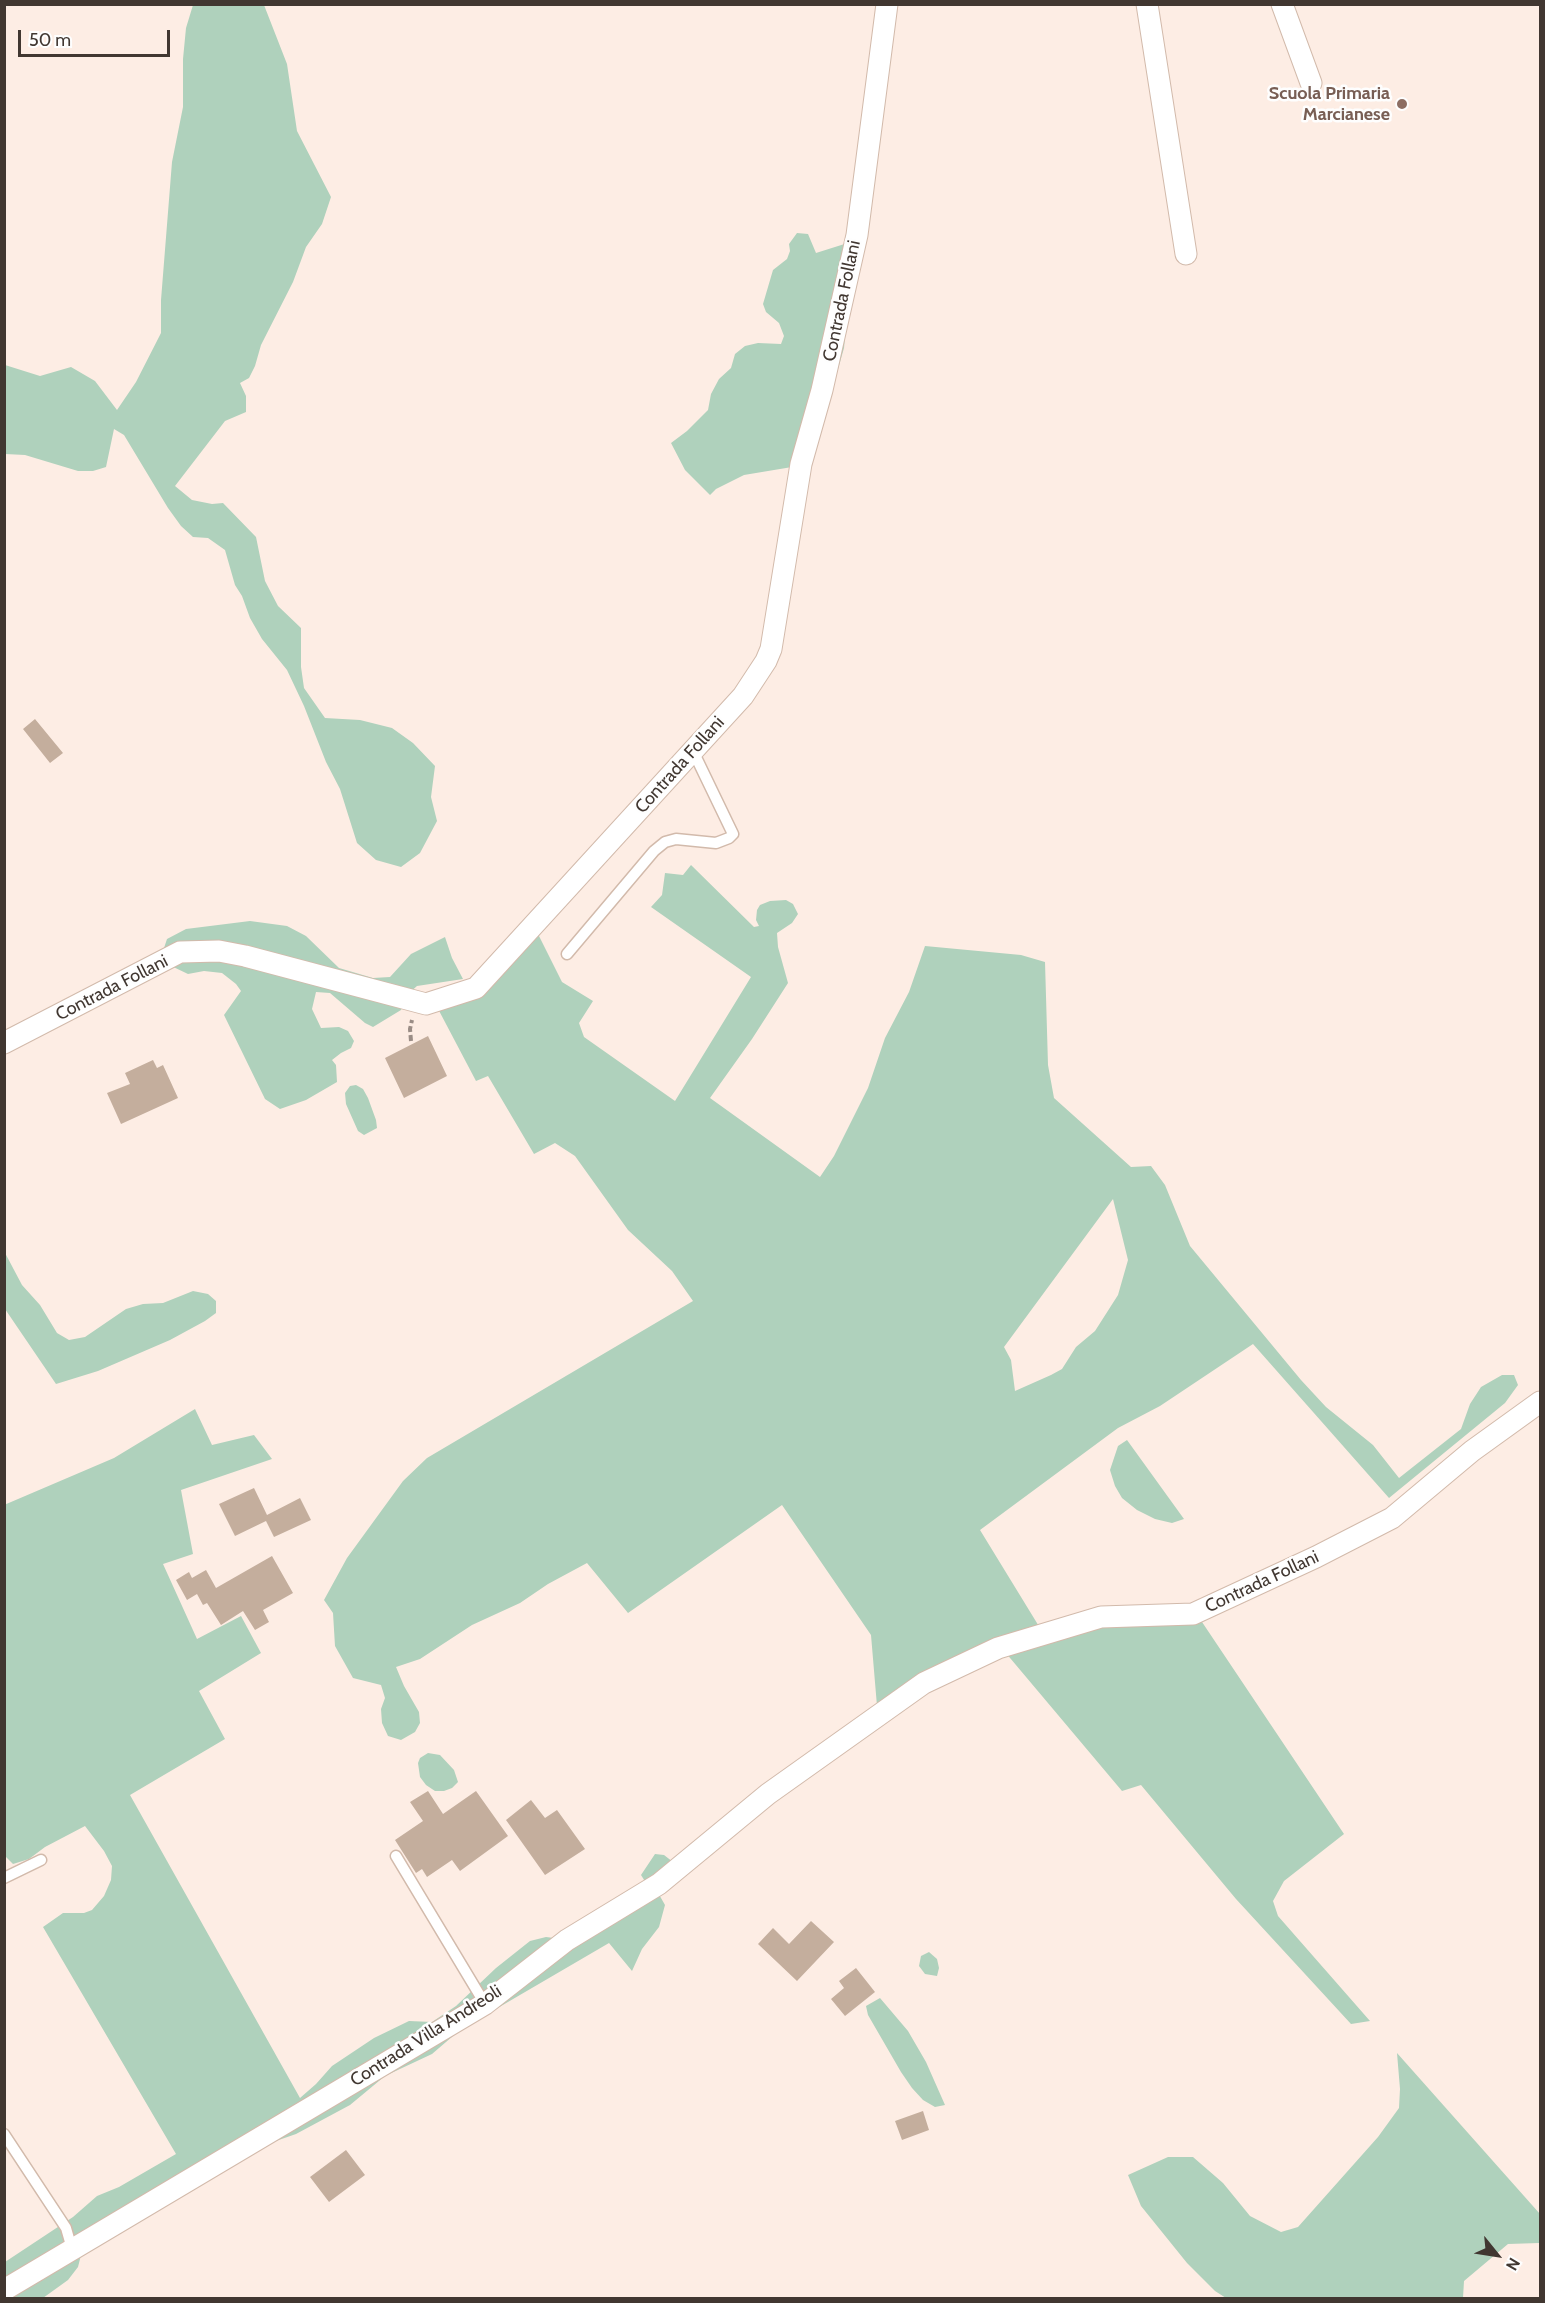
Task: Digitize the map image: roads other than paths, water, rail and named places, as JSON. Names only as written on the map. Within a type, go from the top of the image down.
[{"type":"street","name":"Contrada Follani","points":[[4,1043],[180,952],[219,951],[245,956],[426,1004],[476,988],[743,696],[766,661],[771,649],[801,464],[822,390],[857,235],[887,4]]},
{"type":"street","points":[[1147,4],[1186,254]]},
{"type":"street","points":[[1282,4],[1311,83]]},
{"type":"street","name":"Contrada Follani","points":[[827,1752],[924,1683],[998,1648],[1101,1617],[1192,1614],[1316,1557],[1392,1518],[1472,1451],[1540,1402]]},
{"type":"street","name":"Contrada Villa Andreoli","points":[[4,2290],[485,2004],[567,1940],[659,1884],[768,1794],[827,1752]]},
{"type":"lane","points":[[567,954],[654,851],[665,842],[676,839],[716,843],[733,834],[693,751]]},
{"type":"lane","points":[[396,1856],[485,2004]]},
{"type":"lane","points":[[4,1878],[41,1860]]},
{"type":"lane","points":[[4,2134],[66,2228],[72,2249]]},
{"type":"place","name":"Scuola Primaria Marcianese","points":[[1402,104]]}]
